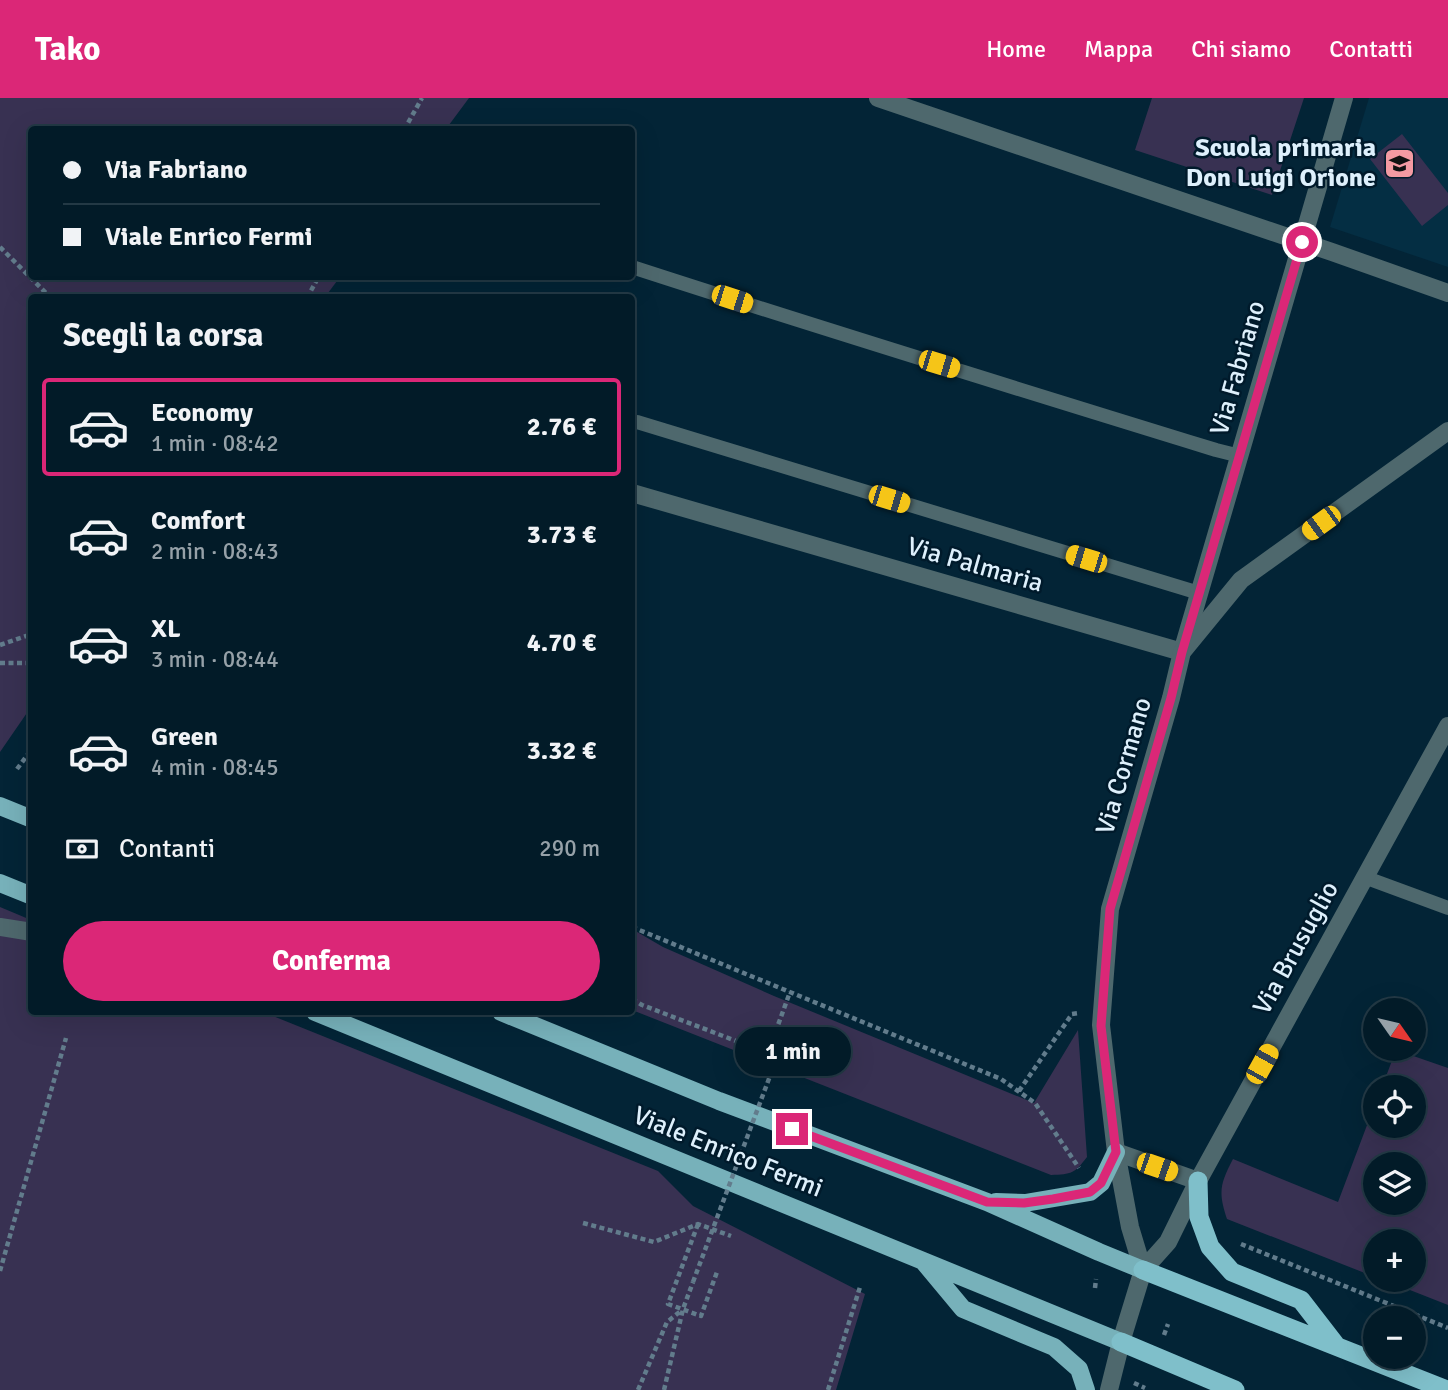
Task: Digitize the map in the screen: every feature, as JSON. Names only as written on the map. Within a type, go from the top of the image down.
[{"type":"highway","points":[[1198,1181],[1199,1217],[1210,1247],[1232,1272],[1301,1300],[1336,1345]]},
{"type":"highway","name":"Viale Enrico Fermi","points":[[1143,1270],[1447,1390]]},
{"type":"highway","name":"Viale Enrico Fermi","points":[[1121,1342],[1235,1390]]},
{"type":"main road","points":[[0,806],[28,817]]},
{"type":"main road","points":[[0,883],[28,894]]},
{"type":"main road","name":"Viale Enrico Fermi","points":[[322,1015],[1121,1342]]},
{"type":"main road","name":"Viale Enrico Fermi","points":[[508,1015],[719,1101],[987,1202],[1143,1270]]},
{"type":"main road","points":[[987,1202],[1024,1203],[1090,1192],[1101,1183],[1116,1152]]},
{"type":"main road","points":[[920,1259],[963,1309],[1054,1347],[1079,1369],[1086,1390]]},
{"type":"street","points":[[879,98],[1448,293]]},
{"type":"street","name":"Via Fabriano","points":[[1182,652],[1344,98]]},
{"type":"street","name":"Via Cormano","points":[[1116,1152],[1101,1026],[1110,909],[1182,652],[1241,580],[1448,431]]},
{"type":"street","name":"Via Palmaria","points":[[635,494],[1182,652]]},
{"type":"street","name":"Via Brusuglio","points":[[1143,1270],[1167,1242],[1448,726]]},
{"type":"street","points":[[0,927],[28,931]]},
{"type":"street","points":[[1116,1152],[1198,1181]]},
{"type":"street","points":[[1109,1390],[1143,1270],[1130,1227],[1116,1152]]},
{"type":"lane","points":[[635,268],[1004,385],[1240,456]]},
{"type":"lane","points":[[637,422],[1199,593]]},
{"type":"lane","points":[[1364,877],[1448,908]]},
{"type":"path","points":[[406,126],[422,98]]},
{"type":"path","points":[[0,247],[28,275]]},
{"type":"path","points":[[33,280],[47,294]]},
{"type":"path","points":[[0,645],[28,635]]},
{"type":"path","points":[[0,663],[28,663]]},
{"type":"path","points":[[17,769],[28,754]]},
{"type":"path","points":[[635,928],[1001,1079],[1035,1103],[1079,1168]]},
{"type":"path","points":[[664,1390],[683,1309],[778,1057],[774,1036],[790,992]]},
{"type":"path","points":[[635,1001],[778,1057]]},
{"type":"path","points":[[1019,1091],[1072,1014],[1102,1007]]},
{"type":"path","points":[[0,1271],[66,1038]]},
{"type":"path","points":[[583,1223],[654,1242],[698,1224],[731,1236]]},
{"type":"path","points":[[698,1224],[668,1304],[701,1316],[717,1272]]},
{"type":"path","points":[[1231,1240],[1448,1328]]},
{"type":"path","points":[[1095,1288],[1096,1279]]},
{"type":"path","points":[[828,1390],[860,1287]]},
{"type":"path","points":[[638,1390],[667,1322],[683,1309]]},
{"type":"path","points":[[1164,1336],[1168,1324]]},
{"type":"path","points":[[1134,1383],[1146,1389],[1148,1380]]},
{"type":"shaded area","points":[[0,98],[469,98],[448,126],[28,126],[28,280],[338,280],[327,294],[28,294],[28,711],[0,752]]},
{"type":"shaded area","points":[[1152,98],[1304,98],[1272,195],[1135,150]]},
{"type":"shaded area","name":"Scuola primaria Don Luigi Orione","points":[[1369,98],[1448,98],[1448,267],[1330,227]]},
{"type":"shaded area","points":[[1402,134],[1448,193],[1448,205],[1422,226],[1370,159]]},
{"type":"shaded area","points":[[0,907],[28,919],[28,1015],[270,1015],[658,1171],[693,1206],[865,1294],[836,1390],[0,1390]]},
{"type":"shaded area","points":[[635,931],[663,947],[774,996],[1034,1103],[1078,1030],[1087,1157],[1072,1172],[1051,1175],[635,1011]]},
{"type":"shaded area","points":[[1426,1060],[1448,1068],[1448,1305],[1415,1292],[1426,1292],[1426,1229],[1363,1229],[1363,1272],[1227,1219],[1222,1188],[1233,1159],[1338,1202],[1363,1136],[1363,1138],[1426,1138],[1426,1075],[1387,1075],[1392,1061]]},
{"type":"place","name":"Scuola primaria Don Luigi Orione","points":[[1399,163]]},
{"type":"route","points":[[792,1129],[987,1202],[1024,1203],[1053,1199],[1090,1192],[1101,1183],[1116,1152],[1101,1026],[1110,909],[1302,242]]}]
